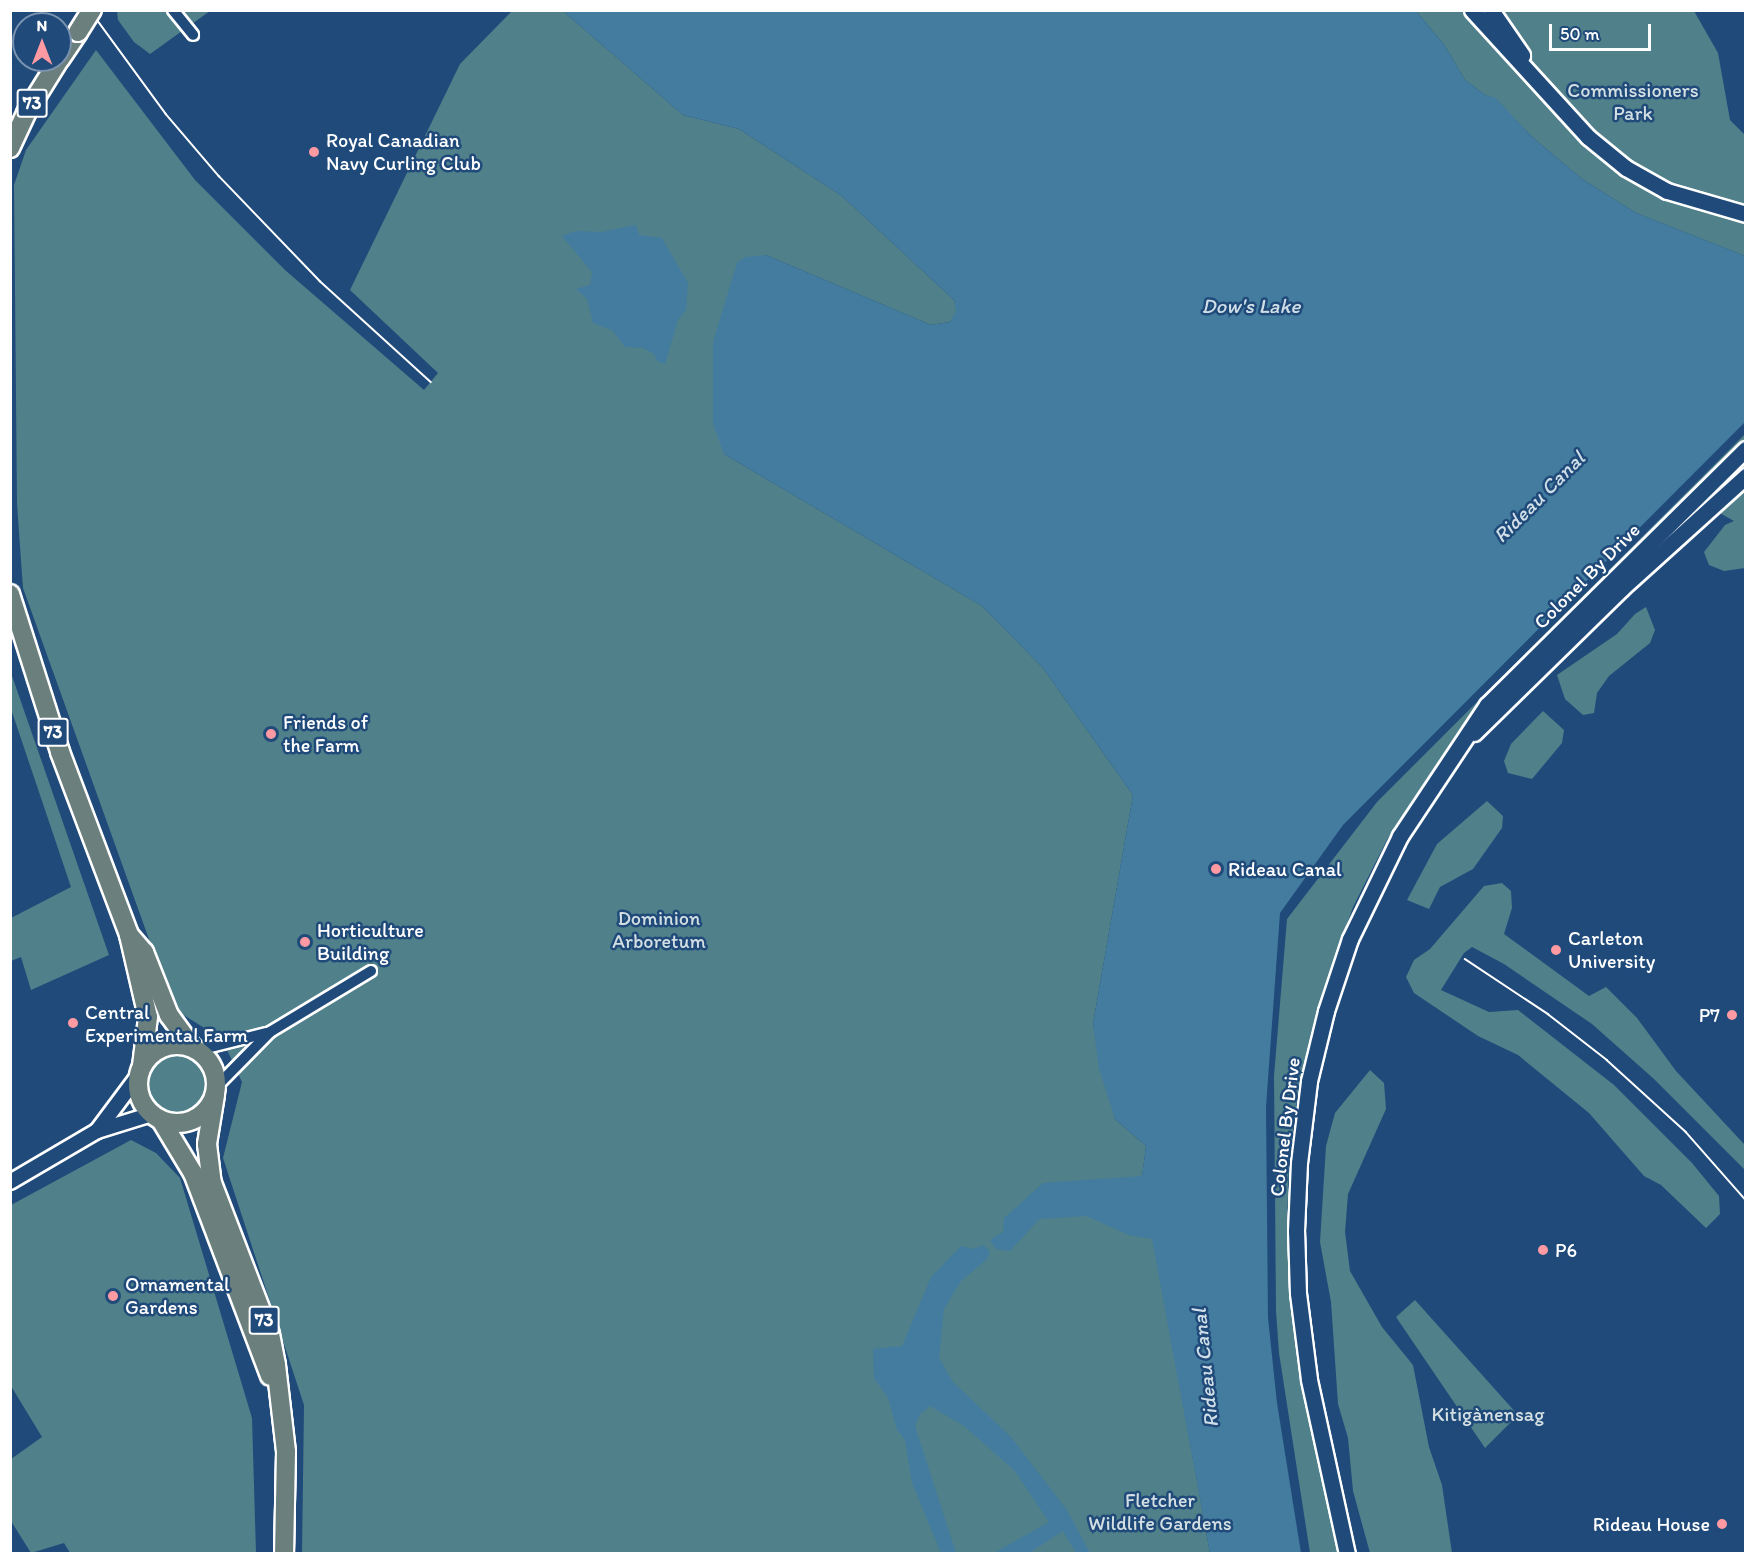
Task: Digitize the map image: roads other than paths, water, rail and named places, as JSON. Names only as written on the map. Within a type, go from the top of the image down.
[{"type":"main road","name":"73","points":[[72,41],[92,10]]},
{"type":"main road","points":[[1472,10],[1588,137],[1626,168],[1698,203],[1746,214]]},
{"type":"main road","points":[[1491,10],[1545,90]]},
{"type":"main road","name":"73","points":[[10,148],[26,113],[52,72]]},
{"type":"main road","name":"Colonel By Drive","points":[[1347,1554],[1309,1379],[1298,1293],[1296,1208],[1306,1105],[1326,1011],[1360,916],[1400,836],[1487,705],[1746,449]]},
{"type":"main road","name":"Colonel By Drive","points":[[1467,738],[1746,476]]},
{"type":"main road","name":"73","points":[[10,594],[60,752],[129,935],[148,1017],[140,1071],[140,1097],[157,1117],[193,1173],[279,1399]]},
{"type":"main road","name":"73","points":[[129,935],[144,952],[169,1015],[213,1067],[216,1090],[207,1144],[212,1183],[270,1334],[286,1452],[284,1554]]},
{"type":"main road","points":[[140,1071],[148,1057],[169,1045],[196,1049]]},
{"type":"main road","points":[[157,1117],[180,1123],[198,1117],[216,1090]]},
{"type":"street","points":[[173,10],[193,35]]},
{"type":"street","points":[[216,1090],[270,1032],[371,972]]},
{"type":"street","points":[[196,1049],[270,1032]]},
{"type":"street","points":[[97,1131],[140,1071]]},
{"type":"street","points":[[10,1182],[97,1131],[157,1117]]},
{"type":"water","name":"Dow's Lake","points":[[563,11],[1416,11],[1445,46],[1465,80],[1485,95],[1496,98],[1531,136],[1582,179],[1636,213],[1745,256],[1745,422],[1343,825],[1280,913],[1266,1107],[1268,1318],[1277,1403],[1301,1553],[1210,1553],[1152,1239],[1129,1235],[1086,1216],[1039,1219],[1010,1251],[996,1249],[990,1240],[1003,1232],[1004,1218],[1043,1183],[1142,1176],[1146,1146],[1115,1119],[1099,1069],[1093,1024],[1133,795],[1043,668],[982,606],[724,454],[713,424],[713,342],[737,263],[745,257],[766,255],[931,325],[950,322],[956,312],[954,300],[842,196],[739,129],[683,115]]},
{"type":"water","points":[[636,225],[639,235],[662,238],[688,283],[686,310],[678,320],[665,364],[658,362],[654,354],[643,348],[625,347],[612,330],[593,323],[587,299],[576,289],[590,285],[592,272],[562,236],[576,231],[601,232]]},
{"type":"water","points":[[984,1245],[990,1252],[987,1259],[961,1281],[944,1309],[939,1358],[953,1382],[1011,1437],[1067,1510],[1090,1553],[1076,1553],[1063,1531],[1029,1553],[994,1553],[1049,1522],[1015,1471],[964,1426],[930,1406],[920,1414],[915,1426],[956,1553],[941,1553],[912,1483],[905,1440],[897,1430],[888,1398],[874,1378],[873,1349],[902,1346],[931,1277],[961,1246],[973,1249]]},
{"type":"tram line","points":[[90,10],[166,114],[219,176],[320,281],[431,382]]},
{"type":"tram line","points":[[1465,959],[1548,1014],[1607,1060],[1686,1132],[1746,1200]]},
{"type":"place","name":"Royal Canadian Navy Curling Club","points":[[314,152]]},
{"type":"place","name":"Friends of the Farm","points":[[271,734]]},
{"type":"place","name":"Rideau Canal","points":[[1216,869]]},
{"type":"place","name":"Horticulture Building","points":[[305,942]]},
{"type":"place","name":"Carleton University","points":[[1556,950]]},
{"type":"place","name":"P7","points":[[1732,1015]]},
{"type":"place","name":"Central Experimental Farm","points":[[73,1023]]},
{"type":"place","name":"P6","points":[[1543,1250]]},
{"type":"place","name":"Ornamental Gardens","points":[[113,1296]]},
{"type":"place","name":"Rideau House","points":[[1722,1524]]},
{"type":"park label","name":"Commissioners Park","points":[[1633,102]]},
{"type":"park label","name":"Dominion Arboretum","points":[[659,930]]},
{"type":"park label","name":"Kitigànensag","points":[[1488,1414]]},
{"type":"park label","name":"Fletcher Wildlife Gardens","points":[[1160,1512]]}]
